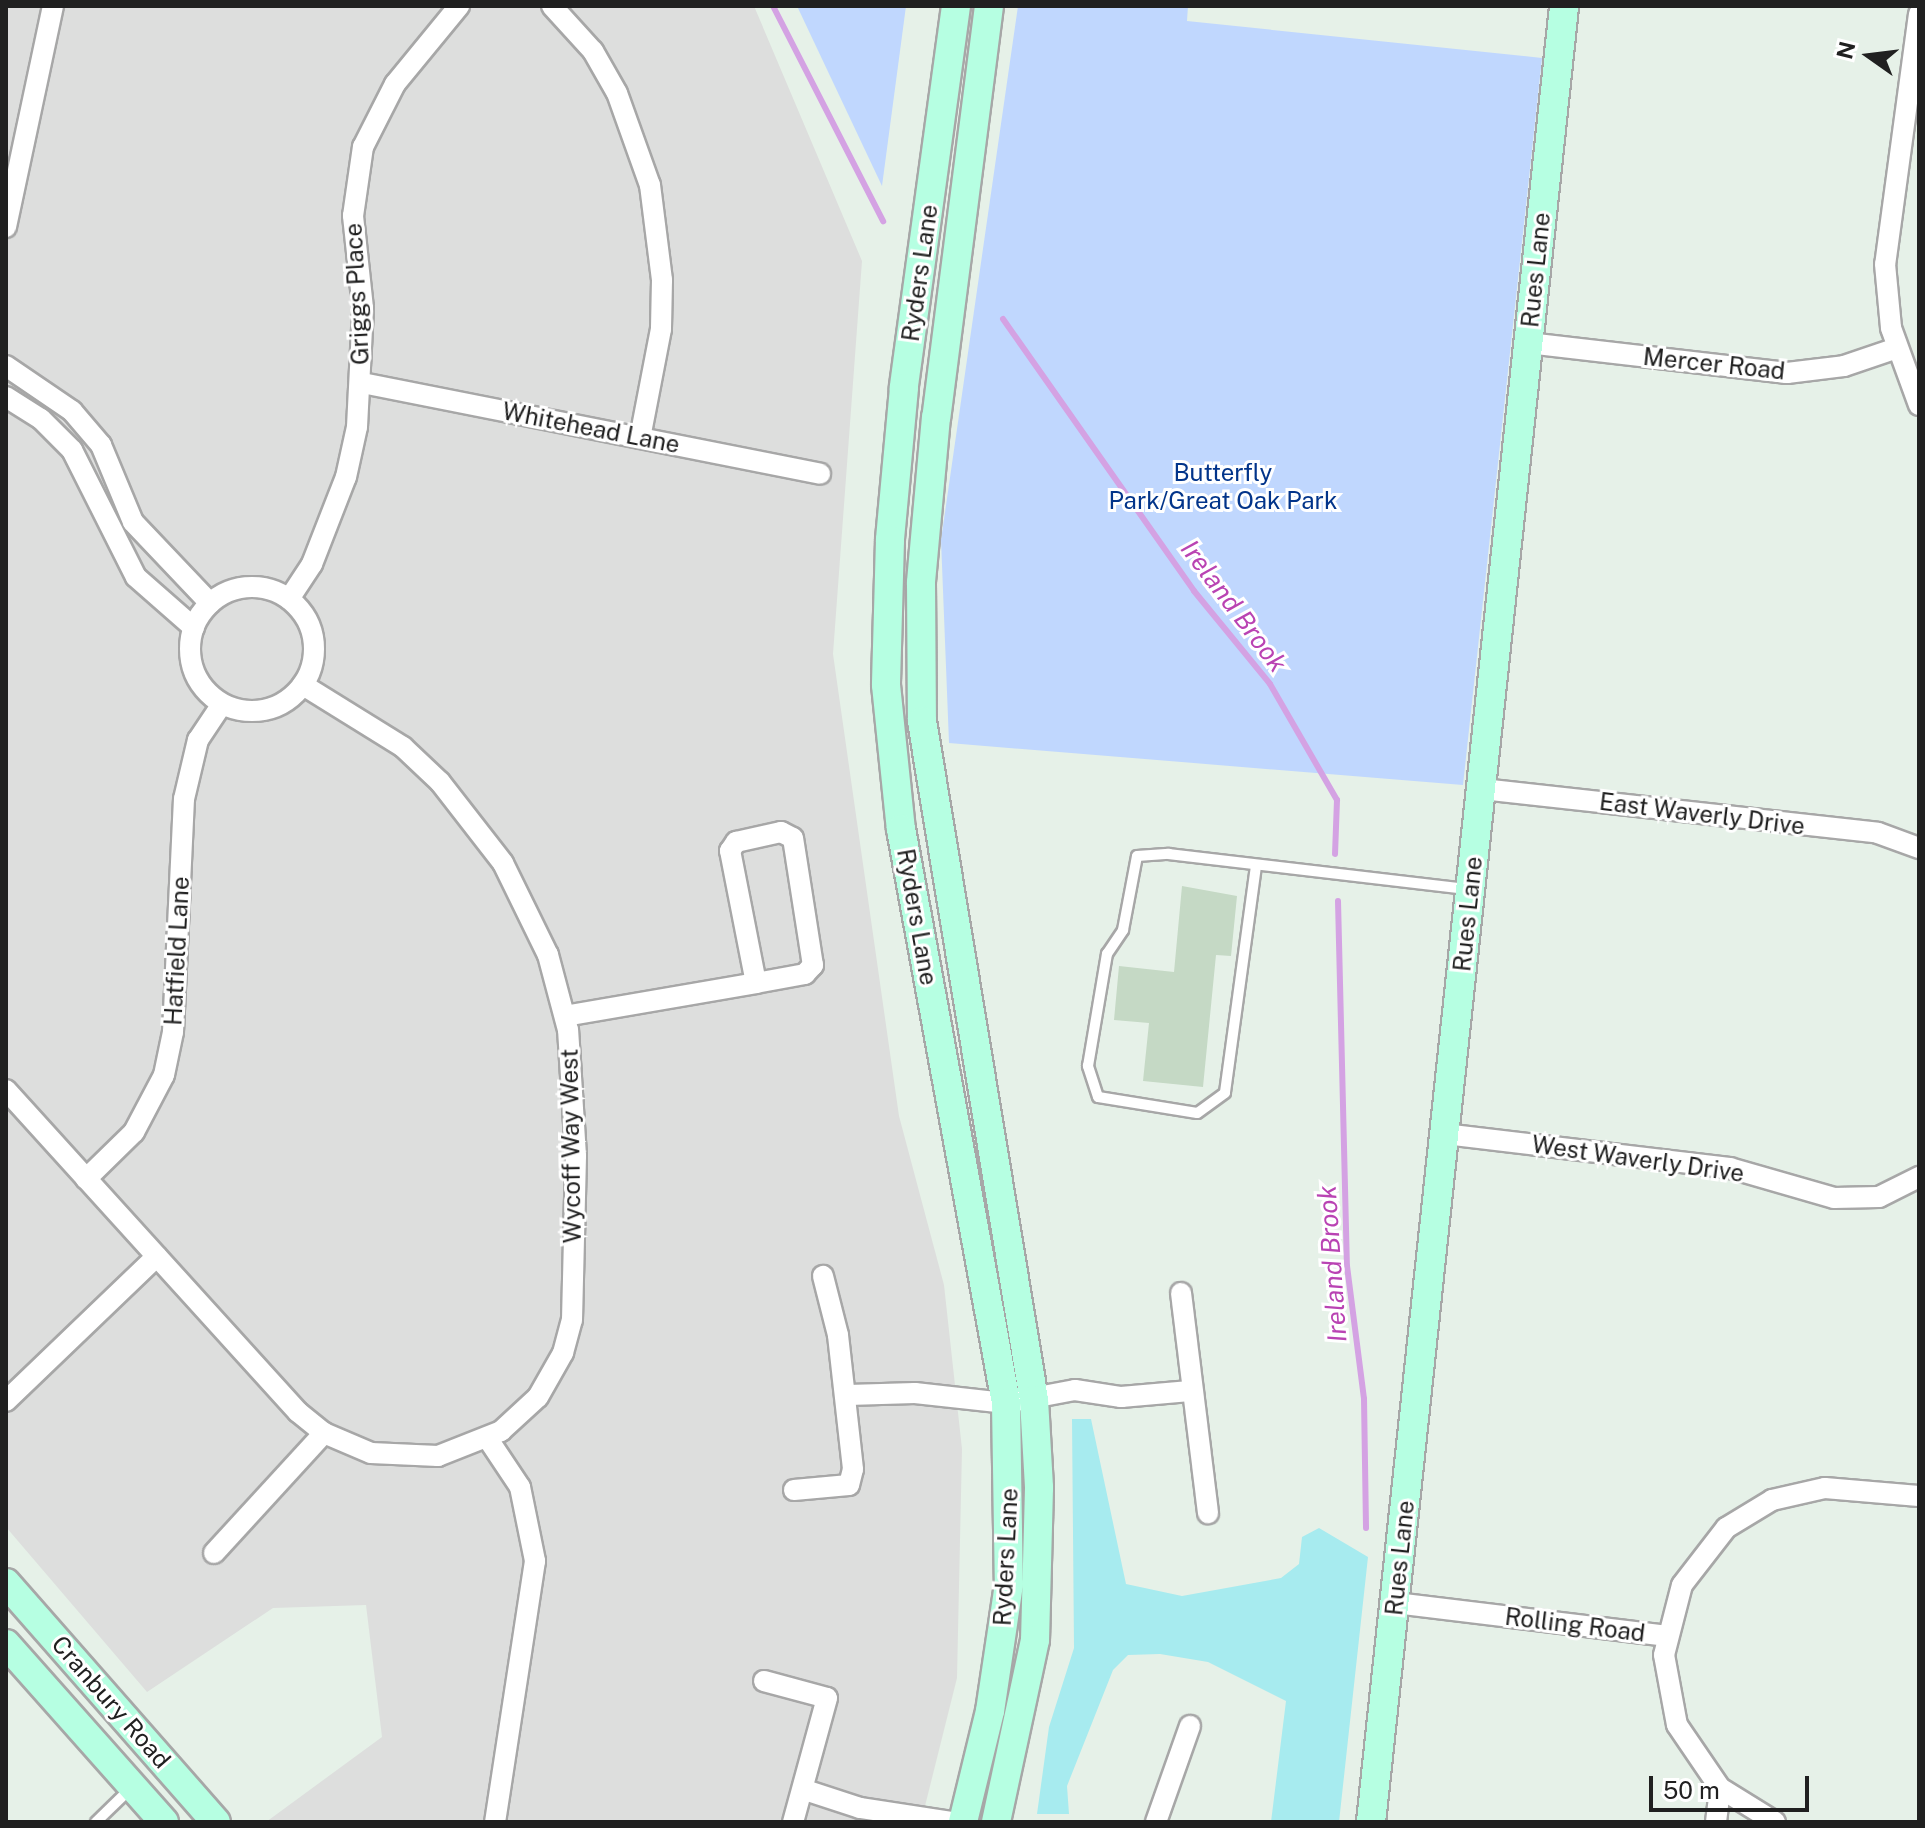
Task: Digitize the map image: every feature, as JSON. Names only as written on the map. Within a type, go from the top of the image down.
[{"type":"main road","name":"Ryders Lane","points":[[956,6],[904,388],[890,540],[886,685],[901,829],[1006,1403],[1009,1584],[990,1711],[963,1822]]},
{"type":"main road","name":"Ryders Lane","points":[[989,6],[936,417],[921,583],[922,721],[1034,1400],[1039,1488],[1035,1640],[996,1822]]},
{"type":"main road","name":"Rues Lane","points":[[1371,1822],[1564,6]]},
{"type":"main road","name":"Cranbury Road","points":[[6,1583],[216,1822]]},
{"type":"main road","name":"Cranbury Road","points":[[6,1644],[164,1822]]},
{"type":"street","points":[[6,227],[53,6]]},
{"type":"street","name":"Griggs Place","points":[[289,599],[312,564],[346,477],[362,383],[363,308],[353,216],[357,170],[382,103],[459,6]]},
{"type":"street","points":[[552,6],[593,51],[617,93],[650,185],[662,280],[661,329],[640,438]]},
{"type":"street","points":[[1919,14],[1886,249],[1897,348],[1919,405]]},
{"type":"street","name":"Mercer Road","points":[[1528,343],[1787,373],[1844,366],[1897,348]]},
{"type":"street","points":[[6,366],[72,411],[101,445],[133,522],[210,603]]},
{"type":"street","name":"Whitehead Lane","points":[[362,383],[820,474]]},
{"type":"street","points":[[6,397],[41,419],[72,450],[136,577],[194,628]]},
{"type":"street","points":[[249,587],[289,599],[303,613],[314,649],[303,685],[275,707],[239,710],[222,704],[208,694],[191,663],[194,628],[210,603],[249,587]]},
{"type":"street","points":[[303,685],[403,747],[474,821],[528,908],[565,1016]]},
{"type":"street","name":"Hatfield Lane","points":[[86,1179],[140,1123],[170,1054],[184,799],[198,740],[222,704]]},
{"type":"street","name":"East Waverly Drive","points":[[1482,789],[1878,833],[1919,848]]},
{"type":"street","name":"Wycoff Way West","points":[[6,1090],[324,1433],[363,1451],[404,1458],[447,1454],[488,1439],[521,1416],[548,1383],[572,1320],[576,1156],[565,1016],[756,983],[805,974],[813,965],[788,832],[736,842],[730,851],[756,983]]},
{"type":"street","name":"West Waverly Drive","points":[[1445,1134],[1730,1168],[1834,1198],[1879,1197],[1919,1177]]},
{"type":"street","points":[[6,1401],[157,1256]]},
{"type":"street","points":[[794,1490],[849,1485],[848,1395],[823,1276]]},
{"type":"street","points":[[1181,1293],[1190,1391],[1208,1513]]},
{"type":"street","points":[[848,1395],[915,1393],[1006,1403],[1075,1390],[1121,1397],[1190,1391]]},
{"type":"street","points":[[214,1553],[324,1433]]},
{"type":"street","points":[[488,1439],[523,1496],[535,1561],[495,1822]]},
{"type":"street","name":"Rolling Road","points":[[1395,1603],[1666,1636],[1675,1601],[1701,1554],[1756,1508],[1825,1488],[1919,1496]]},
{"type":"street","points":[[1666,1636],[1667,1691],[1677,1725],[1720,1788],[1775,1822]]},
{"type":"street","points":[[764,1681],[827,1698],[805,1790],[793,1822]]},
{"type":"street","points":[[1156,1822],[1190,1726]]},
{"type":"street","points":[[1716,1822],[1720,1788]]},
{"type":"street","points":[[805,1790],[860,1808],[951,1822]]},
{"type":"lane","points":[[1256,866],[1225,1093],[1197,1113],[1098,1097],[1088,1066],[1107,954],[1123,930],[1137,856],[1169,854],[1470,889]]},
{"type":"lane","points":[[96,1822],[133,1787]]},
{"type":"shaded area","points":[[6,6],[754,6],[862,261],[833,654],[899,1116],[944,1285],[962,1449],[957,1678],[921,1822],[266,1822],[382,1737],[366,1605],[273,1608],[147,1692],[6,1527]]},
{"type":"shaded area","points":[[1072,1419],[1091,1419],[1126,1584],[1182,1596],[1281,1578],[1299,1564],[1302,1537],[1319,1528],[1368,1557],[1339,1822],[1271,1822],[1286,1701],[1208,1662],[1160,1654],[1128,1655],[1113,1670],[1067,1786],[1069,1814],[1037,1814],[1049,1727],[1074,1648]]},
{"type":"green space","points":[[797,6],[906,6],[882,186]]},
{"type":"green space","name":"Butterfly Park/Great Oak Park","points":[[1018,6],[1188,6],[1187,21],[1542,58],[1463,785],[949,743],[941,540]]},
{"type":"building","points":[[1182,886],[1237,896],[1231,956],[1216,955],[1203,1087],[1143,1081],[1149,1023],[1114,1020],[1119,966],[1174,972]]},
{"type":"waterway","name":"Ireland Brook","points":[[773,6],[883,221]]},
{"type":"waterway","name":"Ireland Brook","points":[[1003,319],[1194,591],[1270,684],[1337,800],[1335,854]]},
{"type":"waterway","name":"Ireland Brook","points":[[1338,901],[1347,1266],[1364,1399],[1366,1528]]}]
